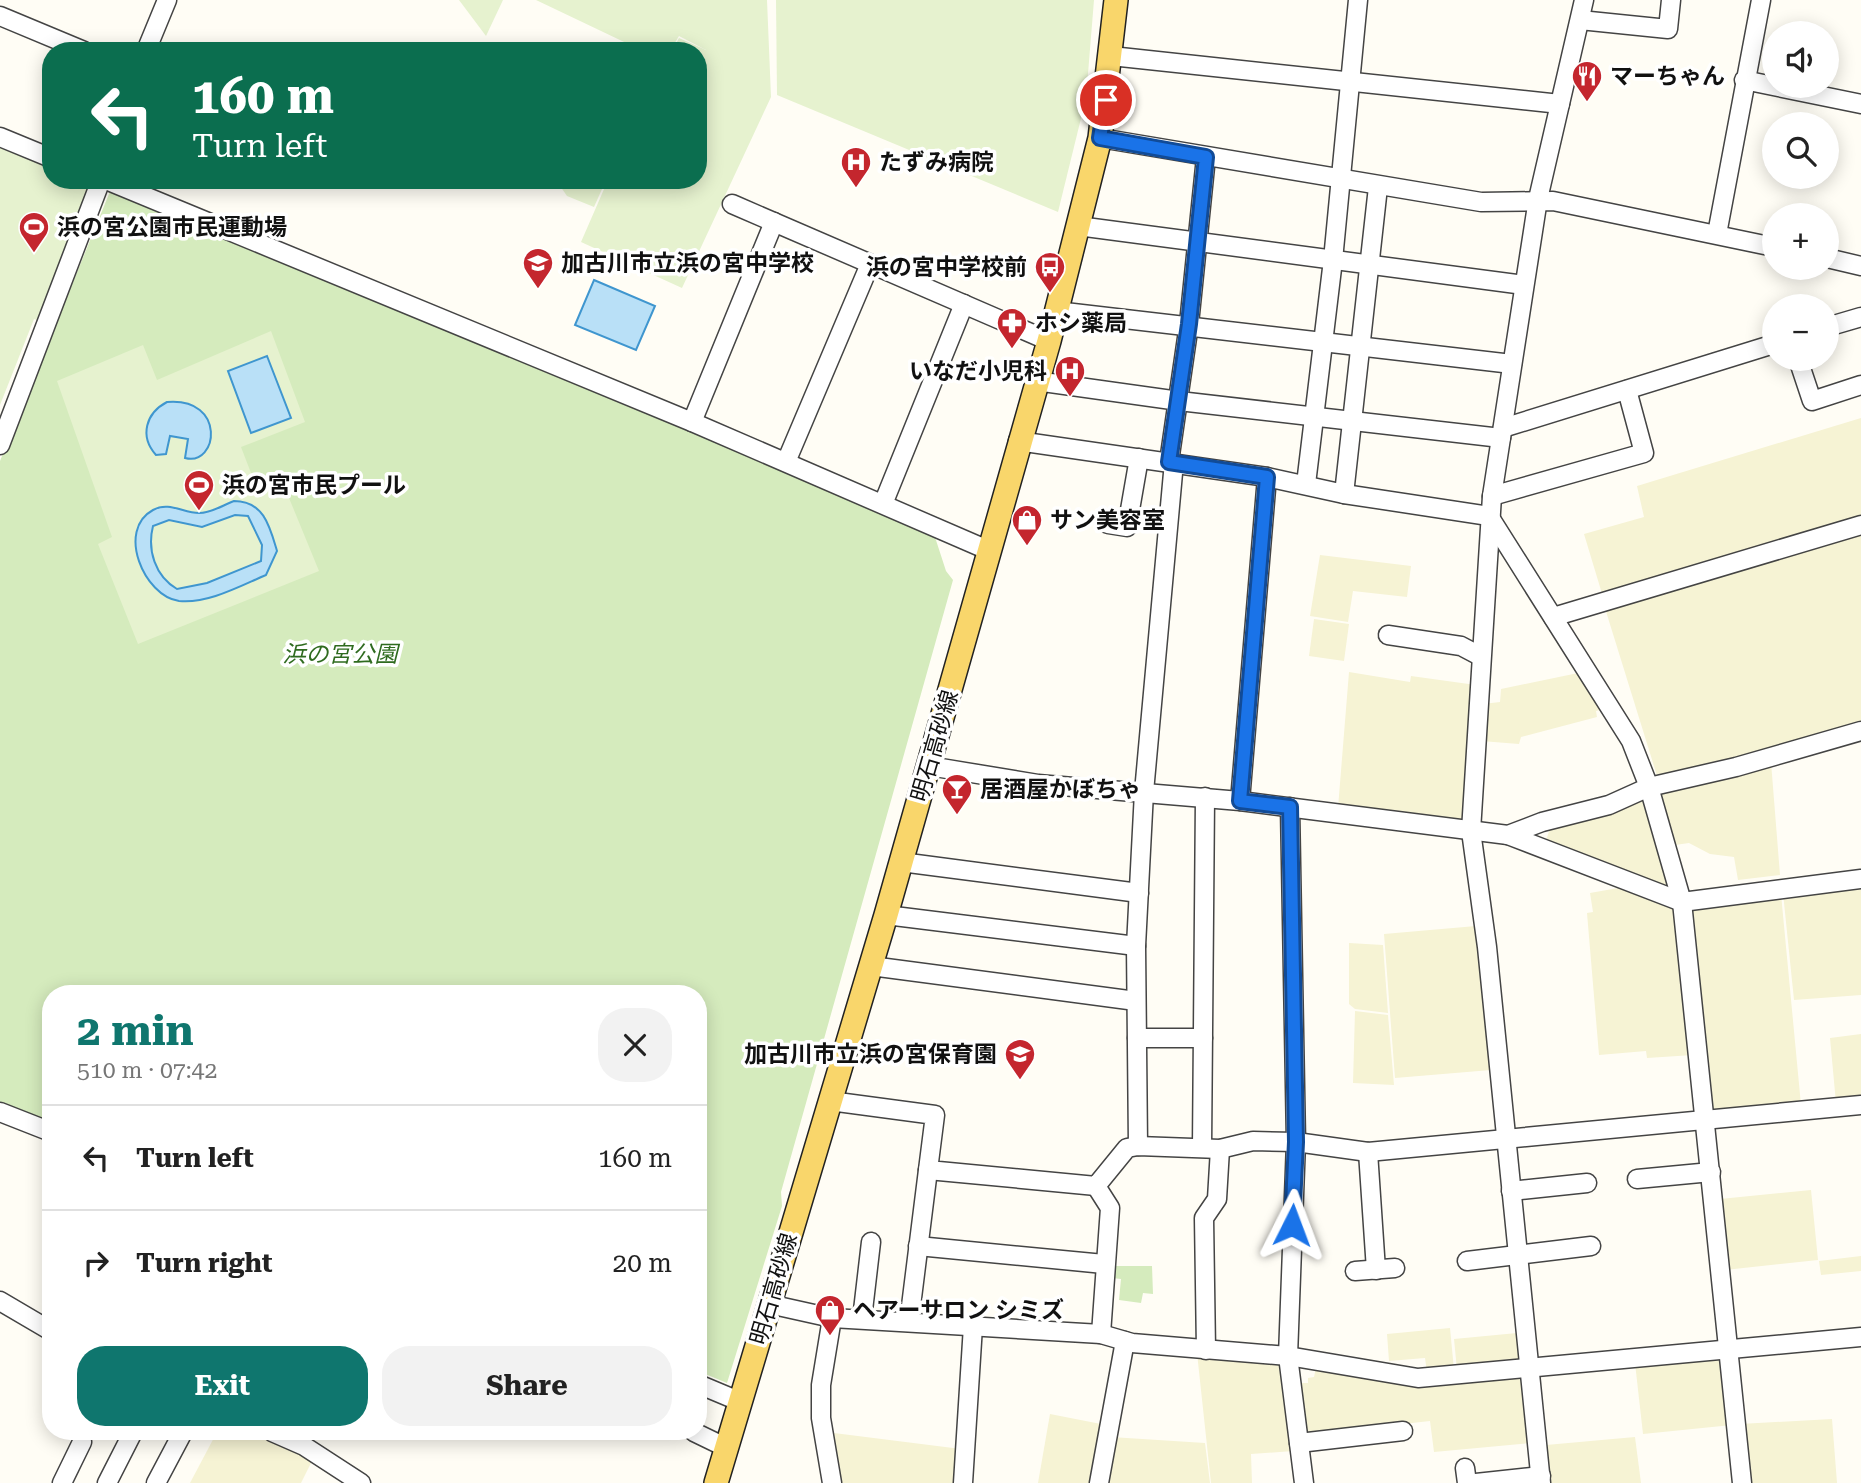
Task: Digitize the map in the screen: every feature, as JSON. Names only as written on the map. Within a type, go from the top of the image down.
[{"type":"main road","name":"明石高砂線","points":[[716,1483],[886,915],[990,551],[1018,441],[1049,341],[1100,138],[1116,0]]},
{"type":"street","points":[[150,42],[167,0]]},
{"type":"street","points":[[1306,484],[1333,260],[1357,0]]},
{"type":"street","points":[[1476,1483],[1541,1479],[1507,1141],[1471,831],[1489,516],[1538,199],[1584,0]]},
{"type":"street","points":[[1580,20],[1668,29],[1671,0]]},
{"type":"street","points":[[1717,234],[1760,0]]},
{"type":"street","points":[[0,16],[62,42]]},
{"type":"street","points":[[1111,56],[1349,84],[1560,104]]},
{"type":"street","points":[[1744,80],[1861,104]]},
{"type":"street","points":[[0,137],[42,154]]},
{"type":"street","points":[[1100,138],[1206,157],[1340,176],[1378,187],[1481,202],[1538,199],[1762,244]]},
{"type":"street","points":[[1138,1146],[1136,946],[1144,792],[1171,462],[1189,324],[1206,157]]},
{"type":"street","points":[[1344,494],[1378,187]]},
{"type":"street","points":[[0,444],[99,189]]},
{"type":"street","points":[[125,189],[692,422],[990,551]]},
{"type":"street","points":[[732,204],[1049,341]]},
{"type":"street","points":[[692,422],[774,222]]},
{"type":"street","points":[[1078,226],[1198,244],[1524,285]]},
{"type":"street","points":[[1839,261],[1861,266]]},
{"type":"street","points":[[786,462],[870,264]]},
{"type":"street","points":[[883,505],[964,304]]},
{"type":"street","points":[[1056,310],[1512,364]]},
{"type":"street","points":[[1839,323],[1861,317]]},
{"type":"street","points":[[1036,381],[1179,401],[1502,433],[1762,348]]},
{"type":"street","points":[[1802,371],[1812,401],[1861,385]]},
{"type":"street","points":[[1492,496],[1644,453],[1627,390]]},
{"type":"street","points":[[1018,441],[1267,477],[1344,494],[1489,516],[1631,741],[1649,787],[1682,902],[1742,1483]]},
{"type":"street","points":[[1108,524],[1127,527],[1139,458]]},
{"type":"street","points":[[1240,801],[1267,477]]},
{"type":"street","points":[[1553,617],[1861,525]]},
{"type":"street","points":[[1396,642],[1461,646],[1480,656]]},
{"type":"street","points":[[1508,835],[1542,822],[1609,804],[1649,787],[1726,770],[1861,731]]},
{"type":"street","points":[[929,766],[1038,784],[1205,797],[1508,835],[1682,902],[1861,879]]},
{"type":"street","points":[[1202,1147],[1205,797]]},
{"type":"street","points":[[1290,807],[1296,1142],[1293,1357],[1303,1442],[1304,1483]]},
{"type":"street","points":[[901,862],[1139,893]]},
{"type":"street","points":[[886,915],[1136,946]]},
{"type":"street","points":[[870,966],[1136,1001]]},
{"type":"street","points":[[1137,1038],[1203,1038]]},
{"type":"street","points":[[830,1101],[935,1115],[909,1322]]},
{"type":"street","points":[[1096,1186],[1127,1149],[1138,1146],[1220,1149],[1253,1141],[1296,1142],[1368,1152],[1507,1141],[1861,1105]]},
{"type":"street","points":[[0,1112],[42,1128]]},
{"type":"street","points":[[1206,1350],[1204,1218],[1217,1199],[1220,1149]]},
{"type":"street","points":[[1368,1152],[1376,1270]]},
{"type":"street","points":[[928,1170],[1096,1186]]},
{"type":"street","points":[[1637,1179],[1711,1171]]},
{"type":"street","points":[[1511,1191],[1587,1183]]},
{"type":"street","points":[[1096,1186],[1111,1208],[1104,1264],[1101,1334]]},
{"type":"street","points":[[862,1319],[871,1242]]},
{"type":"street","points":[[918,1246],[1104,1264]]},
{"type":"street","points":[[1467,1261],[1591,1246]]},
{"type":"street","points":[[1356,1271],[1395,1268]]},
{"type":"street","points":[[0,1301],[42,1326]]},
{"type":"street","points":[[769,1304],[832,1318],[1101,1334],[1125,1341],[1293,1357],[1418,1378],[1861,1338]]},
{"type":"street","points":[[832,1318],[821,1385],[821,1418],[832,1483]]},
{"type":"street","points":[[963,1483],[973,1326]]},
{"type":"street","points":[[1099,1483],[1125,1341]]},
{"type":"street","points":[[707,1388],[741,1402]]},
{"type":"street","points":[[1303,1442],[1403,1431]]},
{"type":"street","points":[[707,1438],[727,1448]]},
{"type":"street","points":[[107,1483],[129,1440]]},
{"type":"street","points":[[156,1483],[179,1440]]},
{"type":"street","points":[[290,1440],[361,1483]]},
{"type":"street","points":[[62,1483],[82,1442]]},
{"type":"shaded area","points":[[1861,418],[1861,520],[1603,597],[1584,534],[1644,517],[1637,486]]},
{"type":"shaded area","points":[[1861,527],[1861,725],[1658,779],[1604,605]]},
{"type":"shaded area","points":[[1320,555],[1411,566],[1407,597],[1353,591],[1348,622],[1310,616]]},
{"type":"shaded area","points":[[1314,619],[1349,624],[1344,661],[1309,656]]},
{"type":"shaded area","points":[[1349,672],[1410,682],[1411,676],[1476,685],[1463,823],[1338,808]]},
{"type":"shaded area","points":[[1583,672],[1607,708],[1596,711],[1597,717],[1521,737],[1519,744],[1481,741],[1483,704],[1500,702],[1501,689]]},
{"type":"shaded area","points":[[1771,762],[1780,875],[1738,880],[1734,857],[1710,854],[1689,843],[1675,845],[1657,791]]},
{"type":"shaded area","points":[[1647,795],[1672,892],[1545,844],[1551,825]]},
{"type":"shaded area","points":[[1624,883],[1676,904],[1693,1055],[1647,1058],[1646,1051],[1599,1055],[1587,913],[1593,912],[1590,893],[1618,888]]},
{"type":"shaded area","points":[[1861,884],[1861,995],[1794,1000],[1783,893]]},
{"type":"shaded area","points":[[1781,894],[1801,1105],[1708,1113],[1689,911],[1700,904]]},
{"type":"shaded area","points":[[1476,926],[1491,1070],[1395,1078],[1384,934]]},
{"type":"shaded area","points":[[1349,943],[1383,945],[1388,1013],[1355,1009],[1349,1004]]},
{"type":"shaded area","points":[[1355,1011],[1388,1015],[1394,1085],[1353,1083]]},
{"type":"shaded area","points":[[1861,1034],[1861,1100],[1836,1103],[1830,1038]]},
{"type":"shaded area","points":[[1811,1190],[1818,1260],[1725,1270],[1720,1199]]},
{"type":"shaded area","points":[[1861,1256],[1861,1271],[1821,1275],[1819,1261]]},
{"type":"shaded area","points":[[1450,1328],[1454,1370],[1427,1372],[1425,1358],[1389,1361],[1387,1334]]},
{"type":"shaded area","points":[[1517,1333],[1521,1364],[1457,1370],[1454,1339]]},
{"type":"shaded area","points":[[1197,1353],[1280,1360],[1293,1451],[1251,1454],[1252,1483],[1211,1483]]},
{"type":"shaded area","points":[[1724,1354],[1732,1425],[1643,1434],[1635,1363]]},
{"type":"shaded area","points":[[1317,1363],[1426,1383],[1523,1372],[1530,1443],[1434,1452],[1430,1421],[1304,1435],[1298,1383],[1308,1383],[1308,1378],[1314,1377]]},
{"type":"shaded area","points":[[1050,1414],[1106,1425],[1095,1483],[1038,1483]]},
{"type":"shaded area","points":[[1832,1419],[1837,1483],[1746,1483],[1740,1424]]},
{"type":"shaded area","points":[[826,1432],[961,1449],[958,1483],[836,1483]]},
{"type":"shaded area","points":[[1111,1437],[1205,1443],[1210,1483],[1102,1483]]},
{"type":"shaded area","points":[[1635,1437],[1641,1483],[1550,1483],[1546,1445]]},
{"type":"shaded area","points":[[213,1440],[279,1440],[313,1459],[301,1483],[190,1483]]},
{"type":"green space","points":[[459,0],[503,0],[486,36]]},
{"type":"green space","points":[[536,0],[767,0],[771,97],[682,288],[581,242],[604,189],[707,189],[707,42],[691,42],[679,36],[675,42],[624,42]]},
{"type":"green space","points":[[776,0],[1094,0],[1086,98],[1058,212],[777,95]]},
{"type":"green space","name":"浜の宮公園市民運動場","points":[[0,145],[42,162],[42,189],[92,189],[41,321],[34,319],[0,405]]},
{"type":"green space","name":"浜の宮公園","points":[[111,189],[934,534],[946,571],[953,580],[781,1192],[782,1206],[727,1383],[707,1375],[707,985],[42,985],[42,1119],[0,1103],[0,461]]},
{"type":"green space","points":[[562,189],[602,189],[594,207],[567,196]]},
{"type":"green space","name":"浜の宮市民プール","points":[[271,331],[305,422],[241,447],[256,486],[280,476],[319,571],[138,644],[98,544],[112,537],[57,381],[143,345],[157,380]]},
{"type":"green space","points":[[1112,1266],[1152,1266],[1153,1294],[1143,1293],[1141,1303],[1119,1300],[1121,1279],[1112,1278]]},
{"type":"water","points":[[594,280],[655,306],[636,350],[575,325]]},
{"type":"water","points":[[267,356],[291,418],[251,433],[228,371]]},
{"type":"water","points":[[167,402],[186,403],[200,410],[208,420],[210,443],[205,452],[196,458],[185,458],[188,439],[170,436],[166,454],[156,455],[151,448],[146,433],[147,426],[154,412]]},
{"type":"water","points":[[234,501],[252,505],[259,510],[268,525],[277,551],[266,575],[201,600],[179,601],[166,596],[155,587],[139,561],[137,532],[142,519],[159,508],[170,507],[204,513]],"holes":[[[235,515],[248,516],[262,545],[261,561],[207,583],[177,589],[169,584],[158,570],[152,553],[153,526],[169,520],[202,527]]]},
{"type":"place","name":"マーちゃん","points":[[1587,103]]},
{"type":"place","name":"たずみ病院","points":[[856,189]]},
{"type":"place","name":"浜の宮公園市民運動場","points":[[34,254]]},
{"type":"place","name":"加古川市立浜の宮中学校","points":[[538,290]]},
{"type":"place","name":"浜の宮中学校前","points":[[1050,294]]},
{"type":"place","name":"ホシ薬局","points":[[1012,350]]},
{"type":"place","name":"いなだ小児科","points":[[1070,398]]},
{"type":"place","name":"浜の宮市民プール","points":[[199,512]]},
{"type":"place","name":"サン美容室","points":[[1027,547]]},
{"type":"place","name":"居酒屋かぼちゃ","points":[[957,816]]},
{"type":"place","name":"加古川市立浜の宮保育園","points":[[1020,1081]]},
{"type":"place","name":"ヘアーサロン シミズ","points":[[830,1337]]},
{"type":"route","points":[[1106,100],[1100,138],[1206,157],[1189,324],[1169,462],[1267,477],[1240,801],[1290,807],[1296,1142],[1292,1225]]}]
